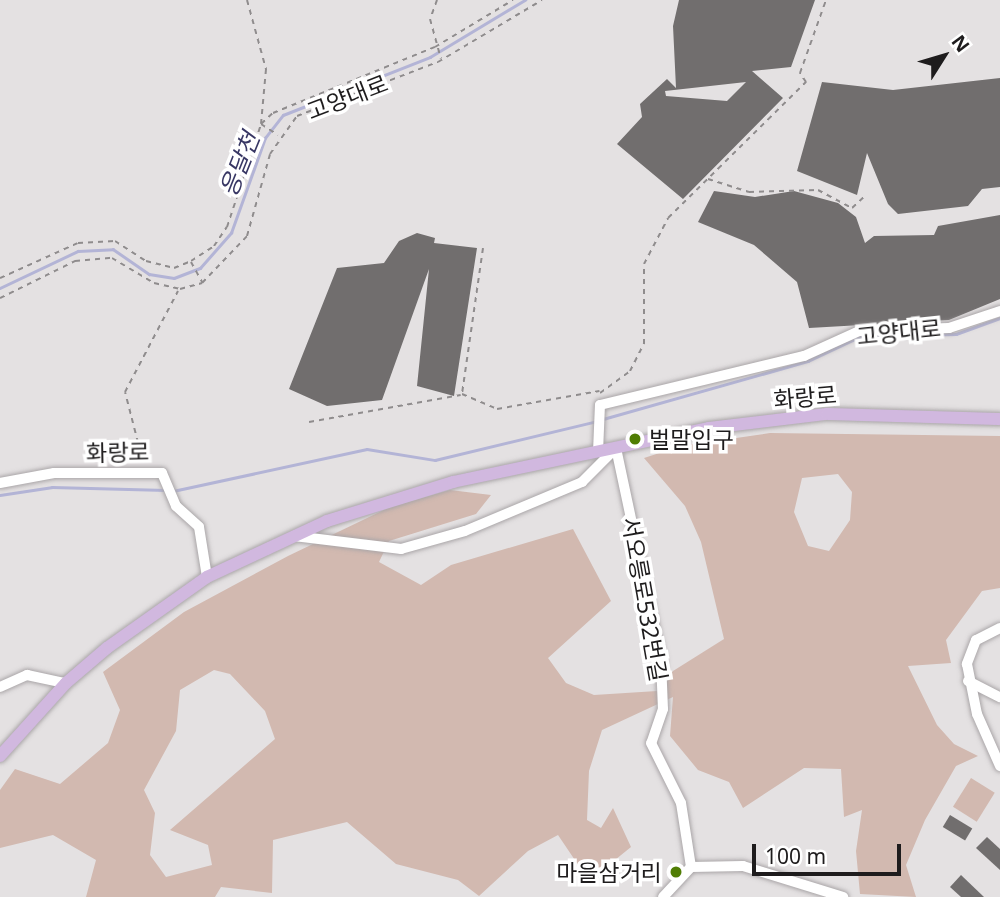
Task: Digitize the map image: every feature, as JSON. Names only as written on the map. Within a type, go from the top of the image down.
[{"type":"main road","name":"화랑로","points":[[0,756],[66,683],[207,577],[294,536],[453,482],[709,428],[827,414],[1000,419]]},
{"type":"street","name":"고양대로","points":[[600,405],[804,356],[859,331],[949,328],[1000,311]]},
{"type":"street","points":[[598,452],[600,405]]},
{"type":"street","points":[[294,536],[401,549],[427,542],[582,482],[616,448]]},
{"type":"street","name":"서오릉로532번길","points":[[616,448],[661,660],[663,709],[652,743],[681,803],[691,867]]},
{"type":"street","name":"화랑로","points":[[0,483],[54,474],[162,472],[176,506],[199,527],[207,577]]},
{"type":"street","points":[[1000,628],[971,646],[968,681],[1000,766]]},
{"type":"street","points":[[0,687],[27,675],[66,683]]},
{"type":"street","points":[[968,681],[1000,697]]},
{"type":"street","points":[[663,897],[691,867],[743,866],[843,897]]},
{"type":"path","points":[[0,278],[78,243],[115,241],[146,261],[174,268],[214,246],[227,227],[261,124],[266,69],[247,0]]},
{"type":"path","points":[[437,0],[430,19],[435,47],[441,60]]},
{"type":"path","name":"고양대로","points":[[261,124],[273,113],[435,47],[513,0]]},
{"type":"path","name":"고양대로","points":[[277,135],[297,116],[441,60],[541,0]]},
{"type":"path","points":[[309,422],[462,394],[497,409],[600,391],[630,370],[644,344],[644,264],[668,218],[806,82],[800,73],[826,0]]},
{"type":"path","points":[[0,298],[75,261],[112,258],[154,283],[180,289],[202,283],[247,236],[277,135],[261,124]]},
{"type":"path","points":[[708,179],[749,192],[818,190],[852,208],[865,196]]},
{"type":"path","points":[[462,394],[483,248]]},
{"type":"path","points":[[191,261],[202,283]]},
{"type":"path","points":[[147,473],[128,420],[125,392],[180,289]]},
{"type":"path","points":[[600,391],[600,405]]},
{"type":"shaded area","points":[[770,433],[1000,436],[1000,588],[982,591],[946,640],[951,663],[908,666],[937,725],[954,744],[978,756],[956,766],[925,820],[906,865],[916,897],[860,894],[856,851],[862,810],[844,817],[841,769],[804,768],[743,808],[729,782],[698,770],[670,736],[673,697],[602,730],[589,771],[587,820],[601,828],[613,808],[631,847],[589,881],[558,835],[528,851],[479,896],[458,880],[396,864],[347,822],[273,840],[272,893],[221,887],[215,897],[86,897],[96,860],[53,835],[0,848],[0,790],[15,769],[60,784],[108,743],[120,710],[103,672],[184,612],[288,556],[390,507],[450,490],[491,495],[476,514],[389,541],[379,562],[421,585],[451,565],[573,529],[611,601],[548,658],[566,683],[594,695],[657,691],[673,671],[724,639],[701,542],[685,506],[644,458],[681,446]],"holes":[[[838,474],[852,492],[850,520],[829,551],[808,546],[794,512],[802,478]],[[214,670],[230,674],[265,711],[275,739],[170,830],[208,845],[212,865],[166,877],[150,855],[155,813],[144,790],[176,731],[180,690]]]},
{"type":"shaded area","points":[[971,778],[995,793],[977,822],[953,807]]},
{"type":"building","points":[[679,0],[815,0],[791,67],[752,71],[783,98],[683,199],[617,144],[642,117],[640,104],[667,79],[676,88],[673,26]],"holes":[[[746,82],[727,101],[666,96],[665,91]]]},
{"type":"building","points":[[1000,78],[1000,187],[982,189],[968,206],[898,214],[888,204],[867,153],[857,195],[797,171],[822,82],[893,90]]},
{"type":"building","points":[[714,191],[755,197],[794,191],[838,203],[856,217],[865,243],[874,236],[934,235],[938,226],[1000,215],[1000,299],[949,320],[809,328],[797,282],[754,245],[698,222]]},
{"type":"building","points":[[417,233],[435,238],[434,243],[477,248],[454,396],[417,386],[429,269],[382,400],[327,406],[289,389],[337,268],[384,263],[399,241]]},
{"type":"building","points":[[950,815],[972,828],[965,840],[943,827]]},
{"type":"building","points":[[987,837],[1000,849],[1000,870],[976,848]]},
{"type":"building","points":[[961,875],[984,897],[961,897],[950,887]]},
{"type":"waterway","name":"응달천","points":[[0,288],[78,251],[113,249],[149,274],[174,278],[200,268],[231,233],[265,138],[283,115],[430,57],[525,0]]},
{"type":"waterway","points":[[603,419],[808,361],[861,336],[956,334],[1000,318]]},
{"type":"waterway","points":[[173,491],[367,449],[435,460],[597,421]]},
{"type":"waterway","points":[[0,495],[52,487],[166,490]]},
{"type":"place","name":"벌말입구","points":[[635,439]]},
{"type":"place","name":"마을삼거리","points":[[676,872]]}]
